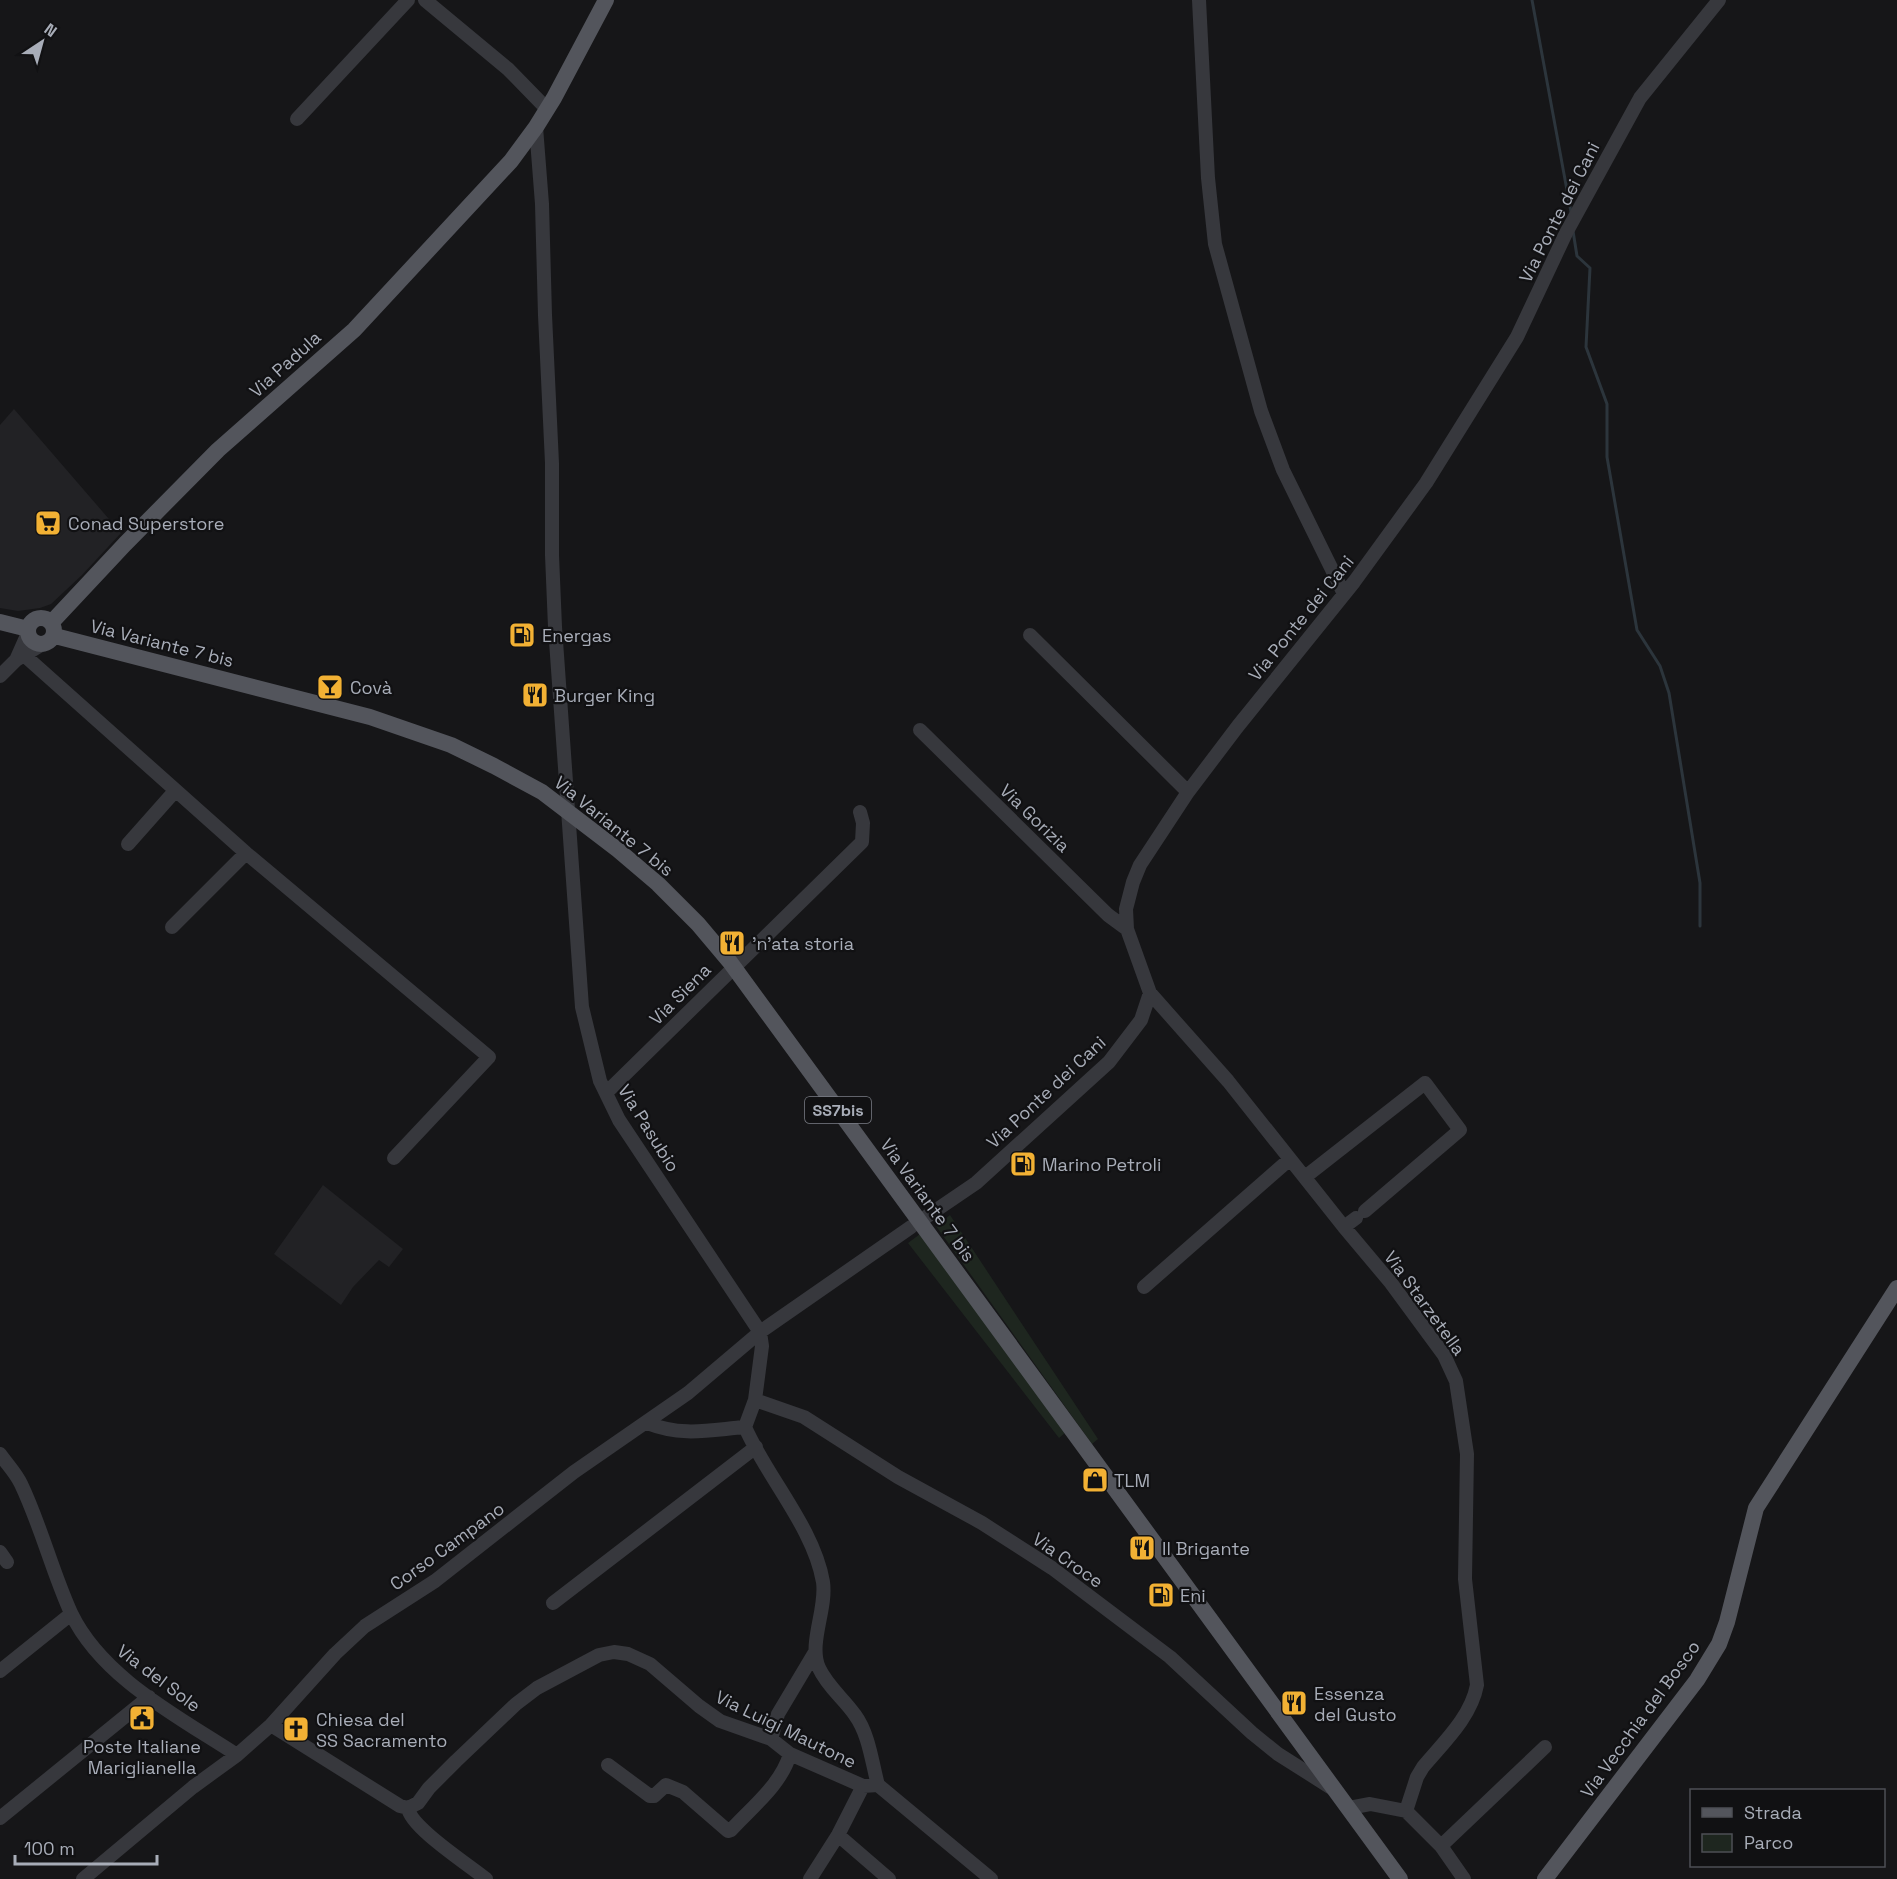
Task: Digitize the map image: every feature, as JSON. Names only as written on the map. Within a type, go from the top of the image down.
[{"type":"main road","name":"Via Padula","points":[[48,635],[125,544],[218,450],[354,330],[511,161],[536,127],[606,0]]},
{"type":"main road","points":[[40,618],[48,635],[31,640],[28,631],[32,622],[40,618]]},
{"type":"main road","points":[[0,622],[28,631]]},
{"type":"main road","name":"Via Variante 7 bis","points":[[48,635],[270,690],[411,730],[451,745],[542,792],[658,884],[698,924],[733,966],[1400,1879]]},
{"type":"main road","name":"Via Vecchia del Bosco","points":[[1545,1879],[1697,1680],[1713,1653],[1727,1622],[1756,1508],[1897,1288]]},
{"type":"street","points":[[297,119],[408,0]]},
{"type":"street","points":[[425,0],[508,69],[547,108]]},
{"type":"street","points":[[1199,0],[1208,178],[1215,244],[1261,411],[1283,470],[1344,594]]},
{"type":"street","name":"Via Ponte dei Cani","points":[[926,1217],[976,1183],[1109,1062],[1141,1020],[1150,993],[1127,929],[1126,909],[1140,865],[1188,792],[1344,594],[1426,483],[1517,337],[1566,233],[1640,98],[1719,0]]},
{"type":"street","points":[[536,127],[542,204],[544,315],[552,463],[555,627],[567,810]]},
{"type":"street","points":[[20,657],[28,631]]},
{"type":"street","points":[[0,676],[48,635]]},
{"type":"street","points":[[1030,635],[1188,792]]},
{"type":"street","points":[[20,657],[246,853],[489,1057],[394,1158]]},
{"type":"street","name":"Via Gorizia","points":[[920,730],[1108,915],[1127,929]]},
{"type":"street","points":[[128,844],[175,791]]},
{"type":"street","name":"Via Pasubio","points":[[567,810],[582,1007],[600,1081],[619,1120],[760,1332]]},
{"type":"street","name":"Via Siena","points":[[606,1093],[862,842],[863,824],[860,812]]},
{"type":"street","points":[[172,927],[246,853]]},
{"type":"street","name":"Via Starzetella","points":[[1150,993],[1228,1081],[1391,1283],[1444,1355],[1456,1381],[1467,1454],[1465,1579],[1477,1684],[1467,1712],[1417,1777],[1406,1811]]},
{"type":"street","points":[[1305,1177],[1425,1083],[1460,1130],[1344,1227]]},
{"type":"street","points":[[1144,1287],[1290,1159]]},
{"type":"street","name":"Corso Campano","points":[[83,1879],[271,1725],[335,1654],[365,1626],[435,1581],[574,1472],[688,1394],[760,1332],[911,1227]]},
{"type":"street","points":[[760,1332],[762,1346],[755,1400],[745,1427],[798,1520],[818,1564],[823,1583],[822,1612],[814,1652],[778,1714],[771,1739]]},
{"type":"street","name":"Via Croce","points":[[755,1400],[804,1417],[898,1477],[982,1523],[1052,1568],[1170,1656],[1252,1733],[1278,1754],[1333,1789]]},
{"type":"street","points":[[647,1423],[674,1431],[712,1432],[745,1427]]},
{"type":"street","points":[[553,1603],[756,1447]]},
{"type":"street","name":"Via del Sole","points":[[0,1454],[21,1482],[72,1614],[87,1640],[100,1656],[148,1697],[237,1755]]},
{"type":"street","points":[[0,1671],[72,1614]]},
{"type":"street","name":"Via Luigi Mautone","points":[[408,1808],[418,1803],[429,1788],[456,1761],[516,1704],[537,1688],[600,1655],[614,1652],[628,1654],[650,1664],[720,1721],[771,1739],[790,1754],[863,1786]]},
{"type":"street","points":[[814,1652],[823,1675],[856,1716],[863,1729],[878,1785],[991,1879]]},
{"type":"street","points":[[0,1818],[148,1697]]},
{"type":"street","points":[[271,1725],[400,1806],[408,1808],[411,1819],[486,1879]]},
{"type":"street","points":[[1441,1846],[1545,1747]]},
{"type":"street","points":[[608,1765],[650,1797],[666,1785],[683,1792],[728,1831],[772,1786],[786,1768],[790,1754]]},
{"type":"street","points":[[810,1879],[838,1835],[863,1786],[878,1785]]},
{"type":"street","points":[[1349,1809],[1370,1804],[1406,1811],[1441,1846],[1464,1879]]},
{"type":"street","points":[[838,1835],[889,1879]]},
{"type":"shaded area","points":[[14,409],[121,533],[51,604],[18,611],[0,608],[0,425]]},
{"type":"shaded area","points":[[323,1185],[403,1249],[389,1267],[379,1260],[353,1287],[341,1305],[274,1254]]},
{"type":"green space","points":[[950,1215],[1098,1439],[1092,1444],[936,1226]]},
{"type":"green space","points":[[920,1234],[1066,1432],[1059,1438],[908,1243]]},
{"type":"waterway","points":[[1532,0],[1571,212]]},
{"type":"waterway","points":[[1573,231],[1577,256],[1590,268],[1586,347],[1607,404],[1607,457],[1637,630],[1660,666],[1669,693],[1700,883],[1700,926]]},
{"type":"place","name":"Conad Superstore","points":[[48,523]]},
{"type":"place","name":"Energas","points":[[522,635]]},
{"type":"place","name":"Covà","points":[[330,687]]},
{"type":"place","name":"Burger King","points":[[535,695]]},
{"type":"place","name":"'n'ata storia","points":[[732,943]]},
{"type":"place","name":"Marino Petroli","points":[[1023,1164]]},
{"type":"place","name":"TLM","points":[[1095,1480]]},
{"type":"place","name":"Il Brigante","points":[[1142,1548]]},
{"type":"place","name":"Eni","points":[[1161,1595]]},
{"type":"place","name":"Essenza del Gusto","points":[[1294,1703]]},
{"type":"place","name":"Poste Italiane Mariglianella","points":[[142,1718]]},
{"type":"place","name":"Chiesa del SS Sacramento","points":[[296,1729]]}]
